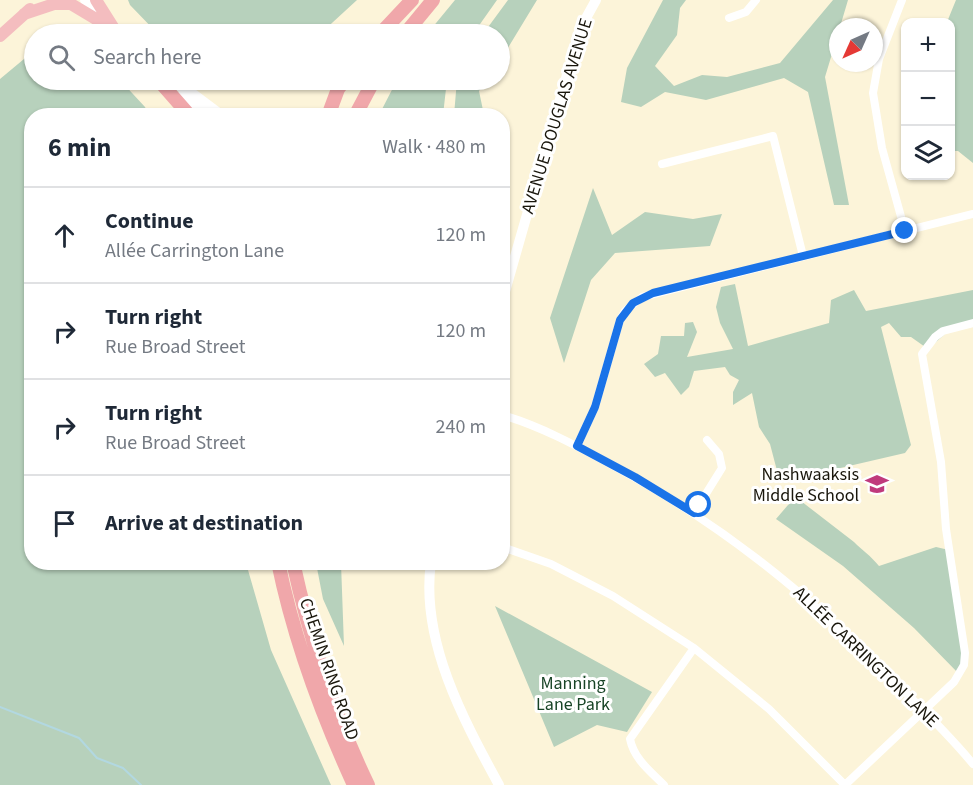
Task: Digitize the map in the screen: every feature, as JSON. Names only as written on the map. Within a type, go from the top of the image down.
[{"type":"highway","points":[[389,24],[412,0]]},
{"type":"highway","points":[[413,24],[432,0]]},
{"type":"highway","points":[[171,90],[184,108]]},
{"type":"highway","points":[[322,108],[337,90]]},
{"type":"highway","points":[[332,108],[339,90]]},
{"type":"highway","points":[[359,108],[369,90]]},
{"type":"highway","name":"CHEMIN RING ROAD","points":[[280,570],[286,602],[309,677],[332,738],[354,785]]},
{"type":"highway","name":"CHEMIN RING ROAD","points":[[295,570],[307,617],[329,685],[346,734],[369,785]]},
{"type":"main road","points":[[24,14],[33,0]]},
{"type":"main road","points":[[0,36],[39,0]]},
{"type":"main road","points":[[86,0],[109,24]]},
{"type":"main road","points":[[96,0],[112,24]]},
{"type":"main road","points":[[24,14],[54,4],[71,4],[103,24]]},
{"type":"main road","points":[[174,90],[193,108]]},
{"type":"main road","points":[[179,90],[208,108]]},
{"type":"street","name":"AVENUE DOUGLAS AVENUE","points":[[510,274],[580,29],[596,0]]},
{"type":"street","points":[[729,18],[746,12],[756,0]]},
{"type":"street","points":[[902,0],[879,59],[873,93],[882,148],[905,231]]},
{"type":"street","points":[[662,164],[774,136],[803,256]]},
{"type":"street","points":[[577,446],[595,407],[620,320],[633,303],[653,293],[973,214]]},
{"type":"street","points":[[510,550],[551,564],[613,596],[694,648],[769,709],[845,785],[960,675],[964,664],[965,653],[946,529],[941,462],[922,354],[942,331],[973,323]]},
{"type":"street","name":"ALLÉE CARRINGTON LANE","points":[[510,418],[539,428],[635,477],[694,513],[738,544],[838,625],[973,764]]},
{"type":"street","points":[[694,513],[723,468],[719,454],[707,440]]},
{"type":"street","points":[[431,570],[429,607],[434,634],[456,698],[499,785]]},
{"type":"street","points":[[664,785],[638,759],[632,749],[630,739],[694,648]]},
{"type":"green space","points":[[128,0],[357,0],[331,24],[148,24]]},
{"type":"green space","points":[[455,0],[497,0],[480,24],[435,24]]},
{"type":"green space","points":[[508,0],[537,0],[510,45],[510,24],[490,24]]},
{"type":"green space","points":[[663,0],[686,0],[680,8],[677,35],[655,66],[674,86],[702,75],[727,77],[780,63],[833,0],[848,0],[843,18],[829,18],[829,64],[825,77],[849,205],[834,205],[808,92],[784,78],[706,100],[665,92],[641,107],[621,102],[627,68]]},
{"type":"green space","points":[[956,0],[973,0],[973,163],[955,151],[955,18],[949,18]]},
{"type":"green space","points":[[24,59],[24,90],[129,90],[146,108],[24,108],[24,570],[248,570],[271,650],[331,785],[0,785],[0,79]]},
{"type":"green space","points":[[392,90],[446,90],[444,108],[383,108]]},
{"type":"green space","points":[[456,90],[480,90],[483,108],[455,108]]},
{"type":"green space","points":[[593,188],[612,235],[645,212],[693,219],[722,214],[710,246],[615,253],[591,280],[564,363],[550,318]]},
{"type":"green space","points":[[735,284],[748,346],[829,323],[831,300],[854,290],[866,311],[973,290],[973,323],[953,327],[928,349],[911,337],[901,337],[889,323],[881,327],[911,445],[905,453],[780,482],[770,444],[759,427],[752,393],[733,405],[733,392],[739,380],[730,375],[725,367],[694,371],[689,387],[681,395],[665,373],[655,377],[644,364],[658,354],[661,336],[684,336],[685,323],[693,322],[697,332],[687,357],[733,349],[720,323],[716,307],[721,287]]},
{"type":"green space","points":[[797,498],[854,542],[879,566],[936,547],[949,550],[965,653],[960,675],[914,628],[843,566],[776,519]]},
{"type":"green space","points":[[317,570],[341,570],[344,646],[323,599]]},
{"type":"green space","name":"Manning Lane Park","points":[[495,606],[652,692],[627,732],[597,725],[554,747]]},
{"type":"waterway","points":[[0,707],[79,738],[97,758],[123,768],[141,785]]},
{"type":"place","name":"Nashwaaksis Middle School","points":[[877,484]]},
{"type":"route","points":[[699,505],[694,513],[635,477],[577,446],[595,407],[616,330],[625,311],[642,297],[653,293],[905,231]]}]
